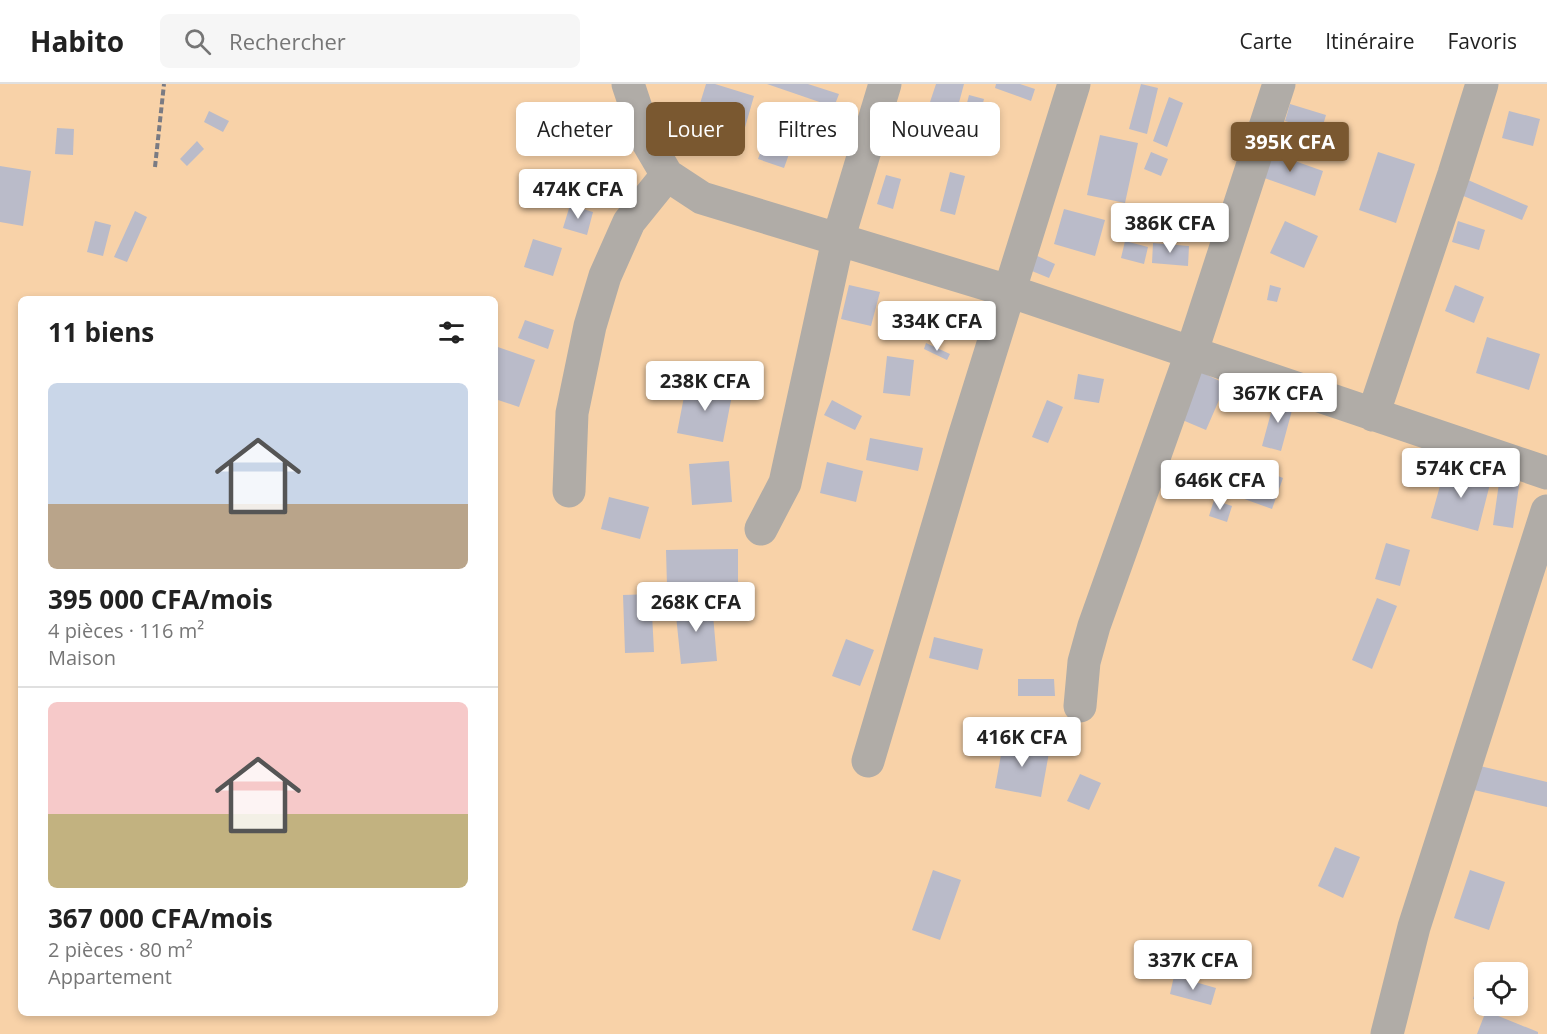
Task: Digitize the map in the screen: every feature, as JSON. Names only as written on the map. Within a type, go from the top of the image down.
[{"type":"street","points":[[628,84],[647,141],[667,174],[702,198],[1008,291],[1192,351],[1547,473]]},
{"type":"street","points":[[762,529],[785,483],[838,240],[885,84]]},
{"type":"street","points":[[868,761],[1008,291],[1074,84]]},
{"type":"street","points":[[1080,706],[1084,662],[1094,626],[1192,351],[1279,84]]},
{"type":"street","points":[[1373,415],[1482,84]]},
{"type":"street","points":[[569,491],[572,413],[590,326],[605,276],[629,222],[667,174]]},
{"type":"street","points":[[1386,1034],[1414,927],[1547,511]]},
{"type":"path","points":[[155,167],[164,84]]},
{"type":"shaded area","points":[[0,84],[1547,84],[1547,1034],[0,1034]]},
{"type":"building","points":[[706,84],[715,84],[754,96],[745,128],[745,102],[700,102]]},
{"type":"building","points":[[767,84],[808,84],[839,94],[836,102],[819,102]]},
{"type":"building","points":[[936,84],[964,84],[959,102],[930,102]]},
{"type":"building","points":[[996,84],[1020,84],[1035,89],[1031,101],[995,88]]},
{"type":"building","points":[[1141,84],[1158,88],[1147,134],[1129,129]]},
{"type":"building","points":[[969,95],[984,99],[983,102],[967,102]]},
{"type":"building","points":[[1169,97],[1183,103],[1167,147],[1153,141]]},
{"type":"building","points":[[1290,104],[1326,115],[1321,132],[1285,121]]},
{"type":"building","points":[[209,111],[229,121],[223,132],[204,122]]},
{"type":"building","points":[[1509,111],[1540,119],[1533,146],[1502,138]]},
{"type":"building","points":[[57,128],[74,129],[73,155],[55,154]]},
{"type":"building","points":[[1100,135],[1138,143],[1125,203],[1087,195]]},
{"type":"building","points":[[197,141],[204,149],[187,166],[180,159]]},
{"type":"building","points":[[1264,150],[1323,171],[1315,196],[1256,175]]},
{"type":"building","points":[[1151,152],[1168,159],[1161,176],[1144,169]]},
{"type":"building","points":[[1378,152],[1415,164],[1396,223],[1359,210]]},
{"type":"building","points":[[759,156],[788,156],[784,168],[758,159]]},
{"type":"building","points":[[0,166],[31,171],[23,226],[0,222]]},
{"type":"building","points":[[950,172],[965,176],[955,215],[940,211]]},
{"type":"building","points":[[886,175],[901,179],[893,209],[877,204]]},
{"type":"building","points":[[1468,180],[1528,206],[1522,220],[1461,195]]},
{"type":"building","points":[[570,205],[593,212],[587,235],[563,228]]},
{"type":"building","points":[[1064,209],[1105,220],[1095,256],[1054,244]]},
{"type":"building","points":[[135,211],[147,217],[127,262],[114,257]]},
{"type":"building","points":[[95,221],[111,225],[103,256],[87,252]]},
{"type":"building","points":[[1285,221],[1318,236],[1304,268],[1270,253]]},
{"type":"building","points":[[1458,221],[1485,230],[1479,250],[1452,242]]},
{"type":"building","points":[[533,239],[562,248],[553,276],[524,267]]},
{"type":"building","points":[[1125,241],[1148,247],[1144,264],[1121,258]]},
{"type":"building","points":[[1153,243],[1189,246],[1188,266],[1152,263]]},
{"type":"building","points":[[1033,254],[1055,264],[1049,278],[1027,269]]},
{"type":"building","points":[[849,285],[880,292],[871,326],[841,319]]},
{"type":"building","points":[[1270,285],[1281,288],[1277,302],[1267,300]]},
{"type":"building","points":[[1455,285],[1484,297],[1474,323],[1445,311]]},
{"type":"building","points":[[525,320],[554,330],[548,349],[518,338]]},
{"type":"building","points":[[1487,337],[1540,354],[1529,390],[1476,373]]},
{"type":"building","points":[[926,343],[950,354],[947,360],[924,349]]},
{"type":"building","points":[[498,347],[535,360],[519,407],[498,400]]},
{"type":"building","points":[[887,356],[914,360],[910,396],[883,393]]},
{"type":"building","points":[[1201,372],[1226,384],[1206,430],[1180,419]]},
{"type":"building","points":[[1078,374],[1104,379],[1099,403],[1074,399]]},
{"type":"building","points":[[687,381],[733,390],[723,442],[677,433]]},
{"type":"building","points":[[1275,398],[1294,403],[1281,451],[1262,446]]},
{"type":"building","points":[[832,400],[862,416],[855,430],[824,415]]},
{"type":"building","points":[[1047,400],[1063,407],[1048,443],[1032,437]]},
{"type":"building","points":[[870,438],[923,448],[918,471],[866,460]]},
{"type":"building","points":[[729,461],[732,502],[692,505],[689,464]]},
{"type":"building","points":[[827,462],[863,471],[856,502],[820,493]]},
{"type":"building","points":[[1248,464],[1283,478],[1272,509],[1236,496]]},
{"type":"building","points":[[1445,468],[1491,480],[1478,531],[1431,518]]},
{"type":"building","points":[[1501,469],[1521,472],[1513,528],[1493,525]]},
{"type":"building","points":[[609,497],[649,507],[640,539],[601,529]]},
{"type":"building","points":[[1214,500],[1232,506],[1227,522],[1209,516]]},
{"type":"building","points":[[1386,543],[1410,550],[1400,586],[1375,579]]},
{"type":"building","points":[[738,549],[738,585],[667,586],[666,550]]},
{"type":"building","points":[[651,594],[654,652],[625,653],[623,595]]},
{"type":"building","points":[[1377,598],[1397,606],[1372,669],[1352,660]]},
{"type":"building","points":[[712,603],[717,661],[681,664],[675,606]]},
{"type":"building","points":[[934,637],[983,649],[978,670],[929,658]]},
{"type":"building","points":[[846,639],[874,650],[860,686],[832,676]]},
{"type":"building","points":[[1018,679],[1054,679],[1055,696],[1018,696]]},
{"type":"building","points":[[1004,738],[1050,747],[1041,797],[995,788]]},
{"type":"building","points":[[1480,766],[1547,782],[1547,807],[1474,790]]},
{"type":"building","points":[[1080,774],[1101,783],[1089,810],[1067,801]]},
{"type":"building","points":[[1335,847],[1360,857],[1343,898],[1318,886]]},
{"type":"building","points":[[933,870],[961,880],[940,940],[912,930]]},
{"type":"building","points":[[1470,870],[1505,882],[1489,930],[1454,918]]},
{"type":"building","points":[[1174,976],[1216,988],[1211,1005],[1170,994]]},
{"type":"building","points":[[1484,1016],[1498,1016],[1538,1032],[1538,1034],[1477,1034]]}]
